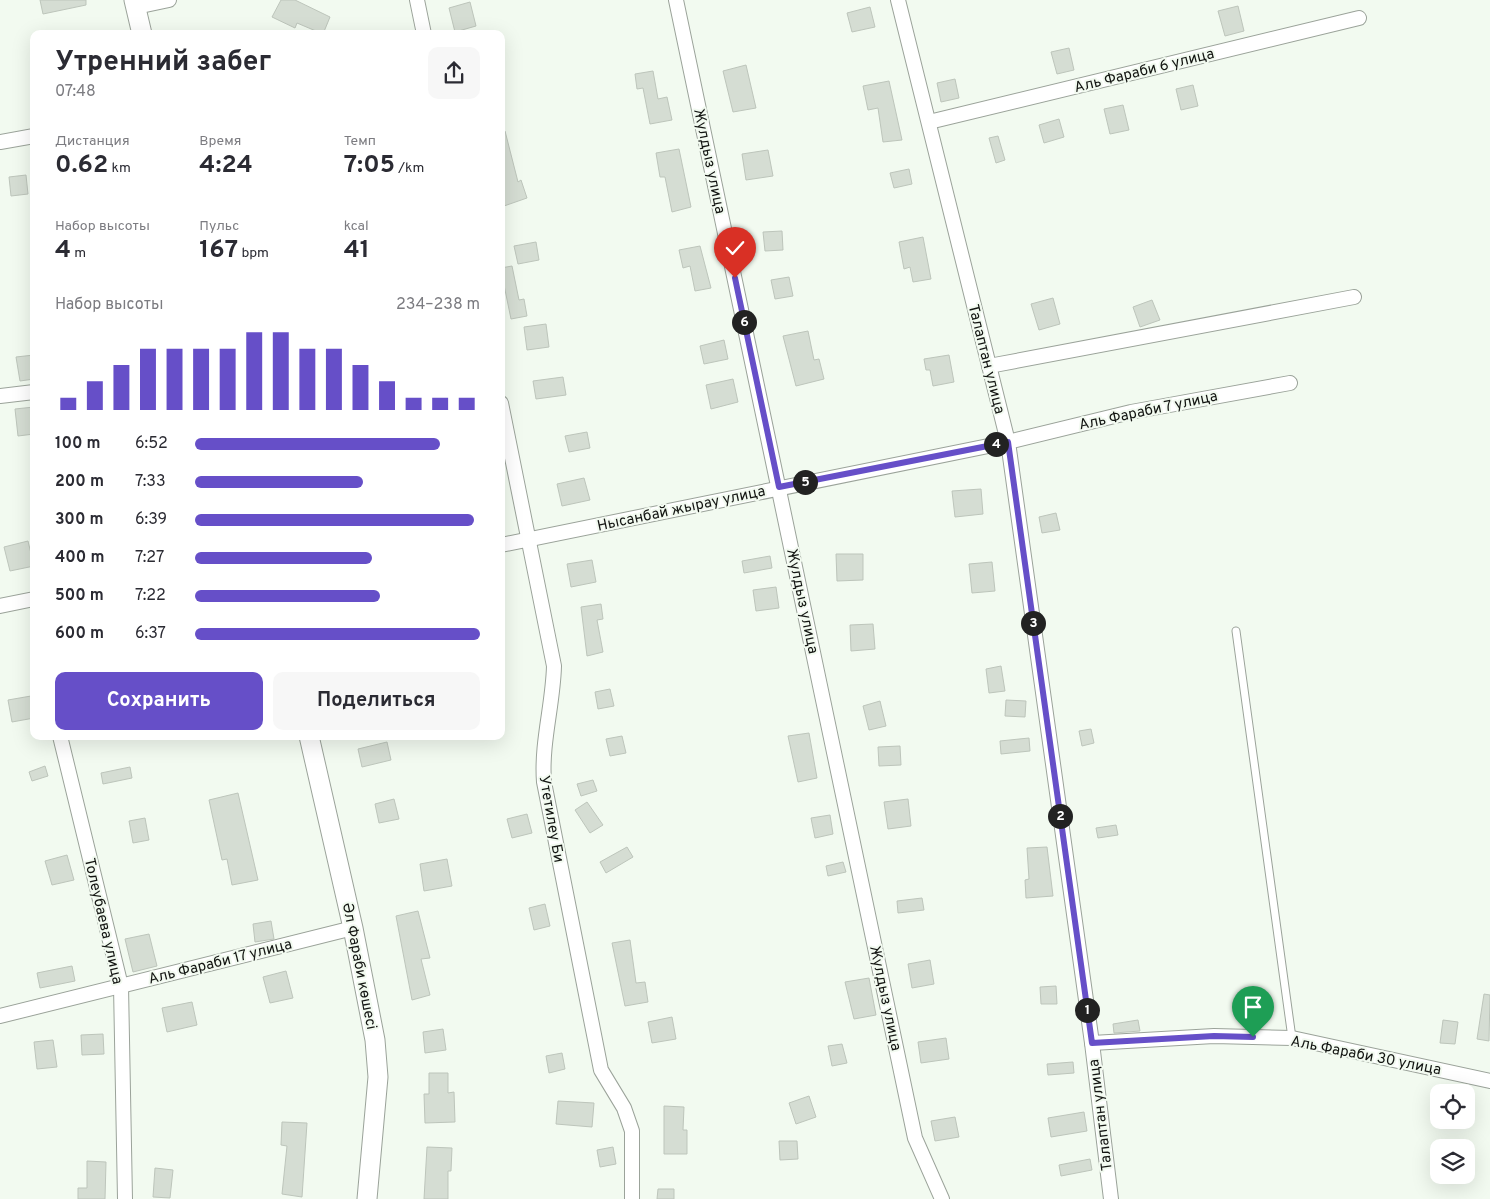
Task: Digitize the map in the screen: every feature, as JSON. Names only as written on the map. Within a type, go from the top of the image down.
[{"type":"street","points":[[141,30],[135,4],[169,0]]},
{"type":"street","points":[[417,0],[423,30]]},
{"type":"street","name":"Жулдыз улица","points":[[676,0],[915,1138],[942,1199]]},
{"type":"street","name":"Талаптан улица","points":[[898,0],[1008,442],[1092,1043],[1110,1199]]},
{"type":"street","name":"Аль Фараби 6 улица","points":[[929,122],[1359,18]]},
{"type":"street","points":[[0,142],[30,137]]},
{"type":"street","points":[[989,366],[1354,297]]},
{"type":"street","name":"Аль Фараби 7 улица","points":[[1008,442],[1131,412],[1290,383]]},
{"type":"street","points":[[0,396],[30,392]]},
{"type":"street","name":"Утетилеу Би","points":[[505,422],[554,666],[553,692],[542,758],[544,782],[602,1070],[624,1108],[632,1131],[632,1199]]},
{"type":"street","name":"Нысанбай жырау улица","points":[[505,544],[779,487],[1008,442]]},
{"type":"street","points":[[0,606],[30,600]]},
{"type":"street","name":"Толеубаева улица","points":[[61,740],[120,986],[125,1199]]},
{"type":"street","name":"Әл Фараби көшесі","points":[[310,740],[354,928],[375,1040],[378,1077],[367,1199]]},
{"type":"street","name":"Аль Фараби 17 улица","points":[[0,1016],[354,928]]},
{"type":"street","name":"Аль Фараби 30 улица","points":[[1092,1043],[1214,1036],[1292,1038],[1490,1081]]},
{"type":"lane","points":[[1236,632],[1292,1038]]},
{"type":"building","points":[[40,0],[86,0],[86,5],[43,14]]},
{"type":"building","points":[[281,0],[295,0],[330,17],[325,30],[314,30],[297,23],[295,28],[272,17]]},
{"type":"building","points":[[470,2],[476,26],[454,30],[449,8]]},
{"type":"building","points":[[1238,6],[1244,31],[1225,36],[1218,11]]},
{"type":"building","points":[[870,7],[875,27],[852,32],[847,13]]},
{"type":"building","points":[[1069,48],[1074,70],[1057,74],[1051,52]]},
{"type":"building","points":[[746,65],[756,108],[733,112],[723,71]]},
{"type":"building","points":[[653,71],[658,99],[667,97],[672,120],[650,124],[643,88],[637,89],[635,74]]},
{"type":"building","points":[[955,79],[959,98],[941,102],[937,83]]},
{"type":"building","points":[[889,81],[902,140],[883,142],[878,108],[868,110],[863,86]]},
{"type":"building","points":[[1193,85],[1198,106],[1181,110],[1176,89]]},
{"type":"building","points":[[1123,105],[1129,130],[1110,134],[1104,109]]},
{"type":"building","points":[[1059,119],[1064,137],[1044,143],[1039,125]]},
{"type":"building","points":[[505,131],[518,182],[521,180],[527,198],[505,206]]},
{"type":"building","points":[[998,136],[1005,160],[996,163],[989,138]]},
{"type":"building","points":[[679,149],[691,207],[672,212],[665,177],[660,177],[656,153]]},
{"type":"building","points":[[768,150],[773,176],[746,180],[742,154]]},
{"type":"building","points":[[909,169],[912,184],[894,188],[890,173]]},
{"type":"building","points":[[26,175],[28,194],[11,196],[9,177]]},
{"type":"building","points":[[782,231],[783,250],[765,251],[763,232]]},
{"type":"building","points":[[923,237],[931,279],[913,282],[910,267],[904,269],[899,242]]},
{"type":"building","points":[[536,242],[539,260],[518,264],[514,246]]},
{"type":"building","points":[[700,246],[711,288],[695,291],[690,266],[683,268],[679,250]]},
{"type":"building","points":[[512,266],[519,300],[524,299],[527,316],[511,319],[505,290],[505,267]]},
{"type":"building","points":[[789,277],[793,296],[775,299],[771,280]]},
{"type":"building","points":[[1053,298],[1060,324],[1039,330],[1031,304]]},
{"type":"building","points":[[1152,300],[1160,320],[1140,327],[1133,307]]},
{"type":"building","points":[[546,324],[549,347],[527,350],[524,327]]},
{"type":"building","points":[[808,331],[814,360],[819,359],[824,379],[796,386],[783,336]]},
{"type":"building","points":[[724,340],[728,359],[704,364],[700,346]]},
{"type":"building","points":[[30,355],[30,380],[20,381],[16,357]]},
{"type":"building","points":[[949,355],[954,382],[933,386],[930,370],[926,370],[924,359]]},
{"type":"building","points":[[563,377],[566,395],[536,399],[533,381]]},
{"type":"building","points":[[733,379],[738,402],[711,409],[706,385]]},
{"type":"building","points":[[30,407],[30,434],[18,436],[15,409]]},
{"type":"building","points":[[587,432],[590,448],[569,452],[565,436]]},
{"type":"building","points":[[584,478],[590,500],[562,506],[557,484]]},
{"type":"building","points":[[981,489],[983,514],[955,517],[952,491]]},
{"type":"building","points":[[1056,513],[1060,530],[1042,533],[1039,517]]},
{"type":"building","points":[[28,541],[30,567],[10,571],[4,547]]},
{"type":"building","points":[[836,554],[863,554],[863,580],[837,581]]},
{"type":"building","points":[[770,556],[772,568],[744,573],[742,561]]},
{"type":"building","points":[[592,560],[596,582],[571,587],[567,564]]},
{"type":"building","points":[[992,562],[995,591],[972,593],[969,564]]},
{"type":"building","points":[[776,587],[779,608],[756,611],[753,590]]},
{"type":"building","points":[[601,604],[603,619],[597,620],[603,652],[587,656],[581,607]]},
{"type":"building","points":[[873,624],[875,649],[851,651],[850,625]]},
{"type":"building","points":[[1001,666],[1005,691],[989,693],[986,669]]},
{"type":"building","points":[[610,689],[614,706],[598,709],[595,692]]},
{"type":"building","points":[[30,696],[30,719],[12,722],[8,700]]},
{"type":"building","points":[[1006,700],[1026,701],[1025,717],[1005,716]]},
{"type":"building","points":[[880,701],[886,726],[869,730],[863,706]]},
{"type":"building","points":[[1091,729],[1094,743],[1082,746],[1079,731]]},
{"type":"building","points":[[809,733],[817,778],[798,782],[788,736]]},
{"type":"building","points":[[622,736],[626,753],[610,756],[606,739]]},
{"type":"building","points":[[1029,738],[1030,751],[1001,754],[1000,741]]},
{"type":"building","points":[[387,742],[391,760],[362,767],[358,749]]},
{"type":"building","points":[[900,746],[901,765],[879,766],[878,747]]},
{"type":"building","points":[[45,766],[48,776],[32,781],[29,772]]},
{"type":"building","points":[[130,767],[132,778],[103,784],[101,773]]},
{"type":"building","points":[[593,780],[597,791],[581,796],[577,784]]},
{"type":"building","points":[[238,793],[258,880],[232,885],[227,859],[222,860],[209,800]]},
{"type":"building","points":[[394,799],[399,819],[379,823],[375,804]]},
{"type":"building","points":[[908,799],[911,826],[888,829],[884,802]]},
{"type":"building","points":[[587,802],[603,825],[590,833],[575,810]]},
{"type":"building","points":[[527,814],[532,833],[512,838],[507,819]]},
{"type":"building","points":[[830,815],[833,834],[815,838],[811,818]]},
{"type":"building","points":[[145,818],[149,840],[133,843],[129,821]]},
{"type":"building","points":[[1116,825],[1118,835],[1098,838],[1096,828]]},
{"type":"building","points":[[627,847],[633,857],[606,873],[600,862]]},
{"type":"building","points":[[1047,847],[1053,896],[1026,898],[1025,880],[1029,879],[1027,848]]},
{"type":"building","points":[[67,855],[74,880],[52,885],[45,861]]},
{"type":"building","points":[[447,859],[452,886],[424,891],[420,864]]},
{"type":"building","points":[[843,862],[846,872],[828,876],[826,866]]},
{"type":"building","points":[[922,898],[924,910],[898,913],[897,901]]},
{"type":"building","points":[[545,904],[550,926],[534,930],[529,908]]},
{"type":"building","points":[[418,911],[430,958],[421,959],[430,995],[412,1000],[396,916]]},
{"type":"building","points":[[271,921],[274,939],[255,942],[253,924]]},
{"type":"building","points":[[149,934],[157,966],[133,972],[125,939]]},
{"type":"building","points":[[630,940],[636,983],[645,982],[648,1002],[625,1006],[612,943]]},
{"type":"building","points":[[930,960],[934,984],[912,988],[908,964]]},
{"type":"building","points":[[72,966],[75,981],[40,988],[37,973]]},
{"type":"building","points":[[286,971],[293,998],[270,1003],[263,977]]},
{"type":"building","points":[[869,978],[876,1015],[854,1019],[845,982]]},
{"type":"building","points":[[1056,986],[1057,1004],[1041,1004],[1040,987]]},
{"type":"building","points":[[1484,994],[1490,995],[1489,1041],[1477,1039]]},
{"type":"building","points":[[192,1002],[197,1025],[167,1032],[162,1008]]},
{"type":"building","points":[[672,1017],[676,1039],[652,1043],[648,1022]]},
{"type":"building","points":[[1138,1020],[1140,1031],[1114,1033],[1113,1024]]},
{"type":"building","points":[[1443,1020],[1458,1022],[1455,1044],[1440,1043]]},
{"type":"building","points":[[443,1029],[446,1050],[425,1053],[423,1032]]},
{"type":"building","points":[[103,1034],[104,1054],[82,1055],[81,1035]]},
{"type":"building","points":[[946,1038],[949,1059],[921,1063],[918,1042]]},
{"type":"building","points":[[53,1040],[57,1067],[37,1069],[34,1042]]},
{"type":"building","points":[[842,1044],[847,1063],[832,1066],[828,1046]]},
{"type":"building","points":[[562,1053],[565,1069],[549,1073],[546,1056]]},
{"type":"building","points":[[1073,1062],[1074,1073],[1048,1075],[1047,1064]]},
{"type":"building","points":[[429,1073],[448,1073],[448,1093],[454,1092],[455,1122],[425,1123],[424,1094],[429,1094]]},
{"type":"building","points":[[809,1096],[816,1117],[796,1124],[789,1103]]},
{"type":"building","points":[[558,1101],[594,1103],[592,1127],[556,1124]]},
{"type":"building","points":[[664,1106],[684,1107],[683,1130],[687,1130],[687,1154],[664,1154]]},
{"type":"building","points":[[1084,1112],[1087,1131],[1051,1137],[1048,1118]]},
{"type":"building","points":[[955,1117],[959,1137],[935,1141],[931,1121]]},
{"type":"building","points":[[282,1122],[307,1123],[302,1197],[282,1194],[287,1146],[281,1145]]},
{"type":"building","points":[[779,1141],[797,1141],[798,1159],[780,1160]]},
{"type":"building","points":[[427,1147],[452,1148],[451,1171],[448,1171],[448,1199],[424,1199]]},
{"type":"building","points":[[613,1147],[616,1164],[600,1167],[597,1150]]},
{"type":"building","points":[[1090,1159],[1092,1170],[1061,1176],[1059,1165]]},
{"type":"building","points":[[87,1161],[106,1162],[105,1199],[78,1199],[78,1188],[87,1188]]},
{"type":"building","points":[[155,1168],[173,1170],[170,1198],[153,1197]]},
{"type":"building","points":[[658,1189],[674,1189],[674,1199],[657,1199]]},
{"type":"route","points":[[735,278],[779,487],[1008,442],[1092,1043],[1214,1036],[1253,1037]]}]
